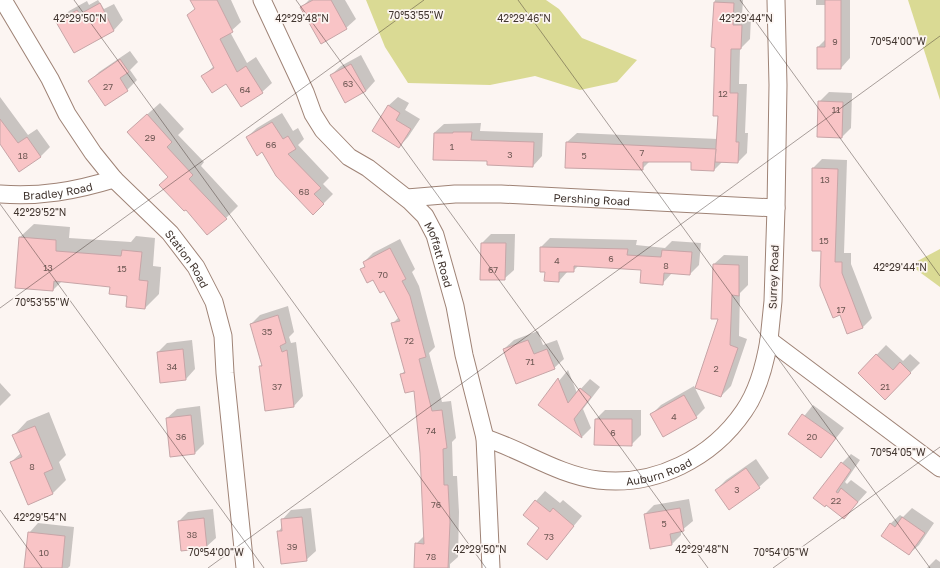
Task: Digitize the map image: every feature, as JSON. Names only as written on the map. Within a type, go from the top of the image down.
[{"type":"street","name":"Station Road","points":[[3,0],[50,79],[68,114],[93,153],[114,178],[170,233],[196,267],[214,302],[224,336],[225,373],[245,568]]},
{"type":"street","name":"Moffatt Road","points":[[262,0],[313,114],[323,130],[349,157],[368,168],[408,198],[425,216],[435,235],[455,306],[464,354],[485,438],[491,568]]},
{"type":"street","name":"Surrey Road","points":[[768,340],[773,301],[776,208],[778,85],[776,0]]},
{"type":"street","name":"Bradley Road","points":[[0,194],[49,194],[81,189],[114,178]]},
{"type":"street","name":"Pershing Road","points":[[408,198],[455,194],[501,194],[776,208]]},
{"type":"street","name":"Auburn Road","points":[[485,438],[571,474],[591,479],[627,482],[654,478],[701,454],[724,435],[745,411],[760,378],[768,340]]},
{"type":"street","points":[[768,340],[940,468]]},
{"type":"green space","points":[[366,0],[546,0],[559,9],[582,38],[637,60],[617,82],[580,90],[535,76],[490,85],[408,83],[385,47]]},
{"type":"green space","points":[[908,0],[940,0],[940,100]]},
{"type":"green space","points":[[940,249],[940,287],[910,265]]},
{"type":"building","points":[[190,0],[217,0],[233,32],[220,39],[237,72],[246,66],[263,93],[241,107],[226,84],[212,93],[201,76],[214,68],[187,15],[195,9]]},
{"type":"building","points":[[313,0],[331,0],[347,29],[321,44],[300,7]]},
{"type":"building","points":[[825,0],[841,0],[841,69],[817,69],[817,47],[825,47]]},
{"type":"building","points":[[714,2],[734,3],[733,25],[742,25],[741,49],[731,49],[730,93],[738,93],[736,142],[739,142],[738,163],[715,162],[718,116],[713,116],[715,48],[711,47]]},
{"type":"building","points":[[100,3],[114,31],[74,53],[56,22],[77,10],[80,14]]},
{"type":"building","points":[[120,59],[129,72],[120,78],[128,91],[105,106],[88,81]]},
{"type":"building","points":[[351,64],[366,91],[345,103],[330,75]]},
{"type":"building","points":[[818,101],[843,102],[842,138],[817,137]]},
{"type":"building","points":[[388,105],[400,113],[396,120],[411,129],[399,148],[372,131]]},
{"type":"building","points":[[147,114],[172,142],[167,147],[193,175],[189,179],[227,219],[207,235],[186,210],[184,211],[159,185],[168,177],[127,132]]},
{"type":"building","points":[[0,119],[18,143],[27,137],[41,157],[19,172],[0,144]]},
{"type":"building","points":[[272,122],[283,139],[288,136],[296,149],[288,154],[321,188],[314,194],[324,204],[313,215],[276,176],[262,152],[257,156],[246,137]]},
{"type":"building","points":[[472,132],[471,140],[534,142],[533,167],[487,165],[487,161],[433,160],[434,133]]},
{"type":"building","points":[[566,142],[716,149],[714,171],[691,170],[691,162],[643,162],[643,170],[565,168]]},
{"type":"building","points":[[812,168],[838,169],[835,262],[842,262],[842,273],[863,328],[847,334],[840,315],[833,318],[820,286],[821,251],[812,251]]},
{"type":"building","points":[[19,237],[56,240],[56,251],[121,256],[122,250],[142,252],[139,280],[148,281],[145,309],[126,307],[127,296],[109,294],[110,287],[54,281],[53,291],[15,288]]},
{"type":"building","points":[[481,243],[506,243],[505,280],[480,280]]},
{"type":"building","points":[[540,247],[628,249],[627,255],[661,257],[662,250],[692,252],[690,275],[664,273],[663,285],[640,283],[641,270],[574,266],[574,272],[559,272],[559,282],[544,281],[545,272],[540,272]]},
{"type":"building","points":[[390,248],[406,279],[402,281],[410,296],[426,357],[419,359],[432,411],[442,410],[447,448],[443,449],[444,485],[448,485],[450,522],[448,568],[414,568],[415,543],[424,544],[420,453],[414,391],[405,393],[400,374],[405,373],[391,323],[400,321],[384,291],[380,293],[373,280],[367,283],[360,269],[365,267],[363,262]]},
{"type":"building","points":[[713,264],[739,265],[739,296],[732,295],[730,345],[738,348],[721,397],[695,388],[718,319],[711,319]]},
{"type":"building","points":[[278,315],[286,343],[280,346],[282,352],[287,350],[294,407],[265,411],[259,366],[262,366],[250,324]]},
{"type":"building","points":[[528,340],[534,354],[547,349],[555,369],[516,384],[503,349]]},
{"type":"building","points":[[183,349],[186,380],[160,383],[157,352]]},
{"type":"building","points":[[876,354],[893,370],[900,362],[911,373],[885,400],[858,373]]},
{"type":"building","points":[[558,378],[568,403],[580,388],[591,397],[574,419],[582,438],[538,405]]},
{"type":"building","points":[[684,395],[697,418],[663,437],[650,414]]},
{"type":"building","points":[[802,414],[836,438],[821,458],[788,434]]},
{"type":"building","points":[[191,415],[195,454],[170,457],[166,418]]},
{"type":"building","points":[[595,419],[632,419],[632,446],[594,445]]},
{"type":"building","points":[[35,426],[53,469],[44,473],[53,494],[28,505],[10,462],[22,457],[12,435]]},
{"type":"building","points":[[841,462],[851,470],[836,492],[838,493],[841,488],[858,502],[844,519],[826,505],[825,507],[813,498]]},
{"type":"building","points":[[746,468],[760,488],[729,510],[715,490]]},
{"type":"building","points":[[535,500],[550,512],[553,508],[574,526],[547,560],[527,544],[539,528],[523,515]]},
{"type":"building","points":[[680,508],[684,531],[670,534],[672,545],[650,549],[644,514]]},
{"type":"building","points":[[302,517],[307,561],[281,564],[277,531],[282,531],[281,519]]},
{"type":"building","points":[[902,517],[925,533],[909,555],[881,536],[890,523],[895,527]]},
{"type":"building","points":[[204,518],[207,548],[181,551],[178,521]]},
{"type":"building","points":[[28,532],[65,536],[62,568],[24,568]]}]
